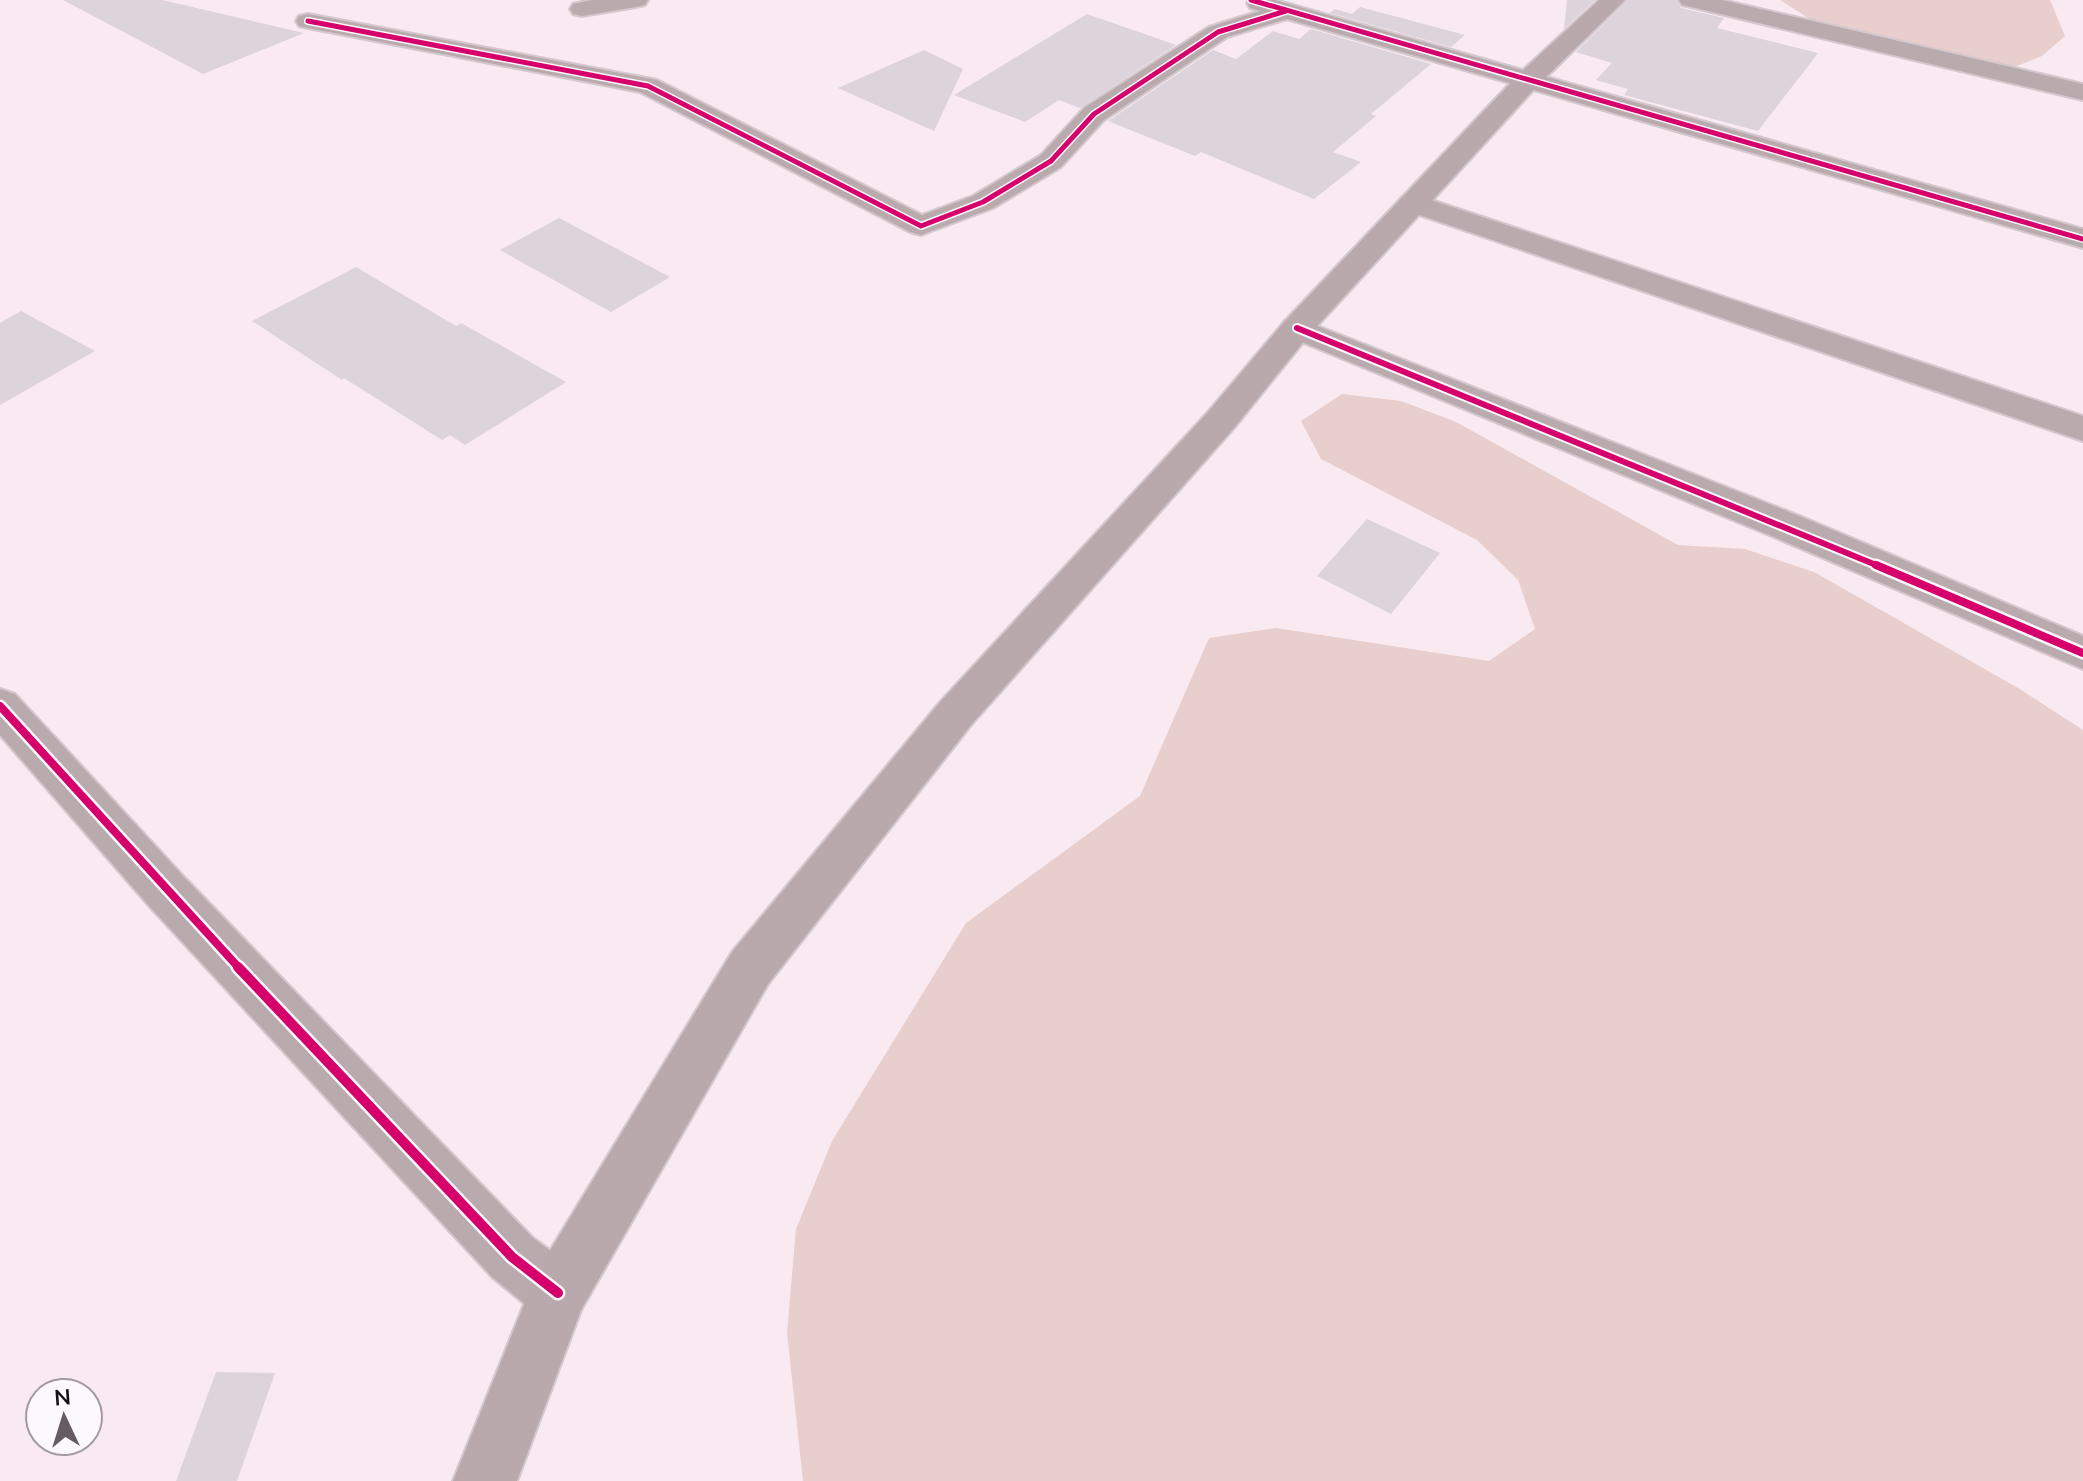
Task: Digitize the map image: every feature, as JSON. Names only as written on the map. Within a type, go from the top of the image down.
[{"type":"main road","points":[[485,1481],[558,1293],[750,968],[956,713],[1221,420],[1297,328],[1529,79],[1613,0]]},
{"type":"street","points":[[582,9],[636,0]]},
{"type":"street","points":[[1251,0],[2083,239]]},
{"type":"street","points":[[1691,0],[2083,92]]},
{"type":"street","points":[[308,21],[648,86],[921,226],[983,202],[1051,161],[1094,114],[1218,32],[1286,11]]},
{"type":"street","points":[[1413,203],[2083,429]]},
{"type":"street","points":[[1297,328],[1788,527],[2083,653]]},
{"type":"street","points":[[0,706],[167,892],[512,1257],[558,1293]]},
{"type":"shaded area","points":[[1780,0],[2050,0],[2065,36],[2042,56],[2012,68],[1819,25]]},
{"type":"shaded area","points":[[1342,394],[1401,401],[1456,422],[1678,545],[1745,549],[1814,572],[2018,688],[2083,730],[2083,1481],[803,1481],[787,1333],[796,1229],[832,1141],[966,923],[1140,796],[1209,638],[1276,628],[1489,661],[1535,629],[1518,580],[1477,540],[1321,459],[1301,421]]},
{"type":"building","points":[[63,0],[162,0],[304,33],[203,74]]},
{"type":"building","points":[[1567,0],[1595,0],[1564,29]]},
{"type":"building","points":[[1628,0],[1676,0],[1681,8],[1724,18],[1717,28],[1818,53],[1758,131],[1624,95],[1628,89],[1596,80],[1612,63],[1576,52]]},
{"type":"building","points":[[1360,7],[1465,35],[1451,47],[1330,13],[1335,9],[1352,14]]},
{"type":"building","points":[[1087,14],[1176,45],[1080,108],[1059,100],[1025,122],[954,95]]},
{"type":"building","points":[[1311,29],[1431,64],[1371,114],[1376,116],[1333,152],[1361,162],[1314,199],[1201,152],[1195,156],[1108,121],[1213,50],[1236,59],[1273,31],[1299,39]]},
{"type":"building","points":[[924,50],[963,69],[934,131],[838,88]]},
{"type":"building","points":[[559,218],[670,277],[611,312],[500,250]]},
{"type":"building","points":[[356,267],[456,326],[461,323],[566,382],[465,445],[450,435],[442,440],[252,321]]},
{"type":"building","points":[[21,311],[95,351],[0,405],[0,323]]},
{"type":"building","points":[[1367,519],[1440,553],[1391,614],[1317,576]]},
{"type":"building","points":[[216,1372],[275,1373],[237,1481],[176,1481]]},
{"type":"cycle path","points":[[1251,0],[2083,239]]},
{"type":"cycle path","points":[[308,21],[648,86],[921,226],[983,202],[1051,161],[1094,114],[1218,32],[1286,11]]},
{"type":"cycle path","points":[[1297,328],[1788,527],[2083,653]]},
{"type":"cycle path","points":[[0,706],[167,892],[512,1257],[558,1293]]}]
